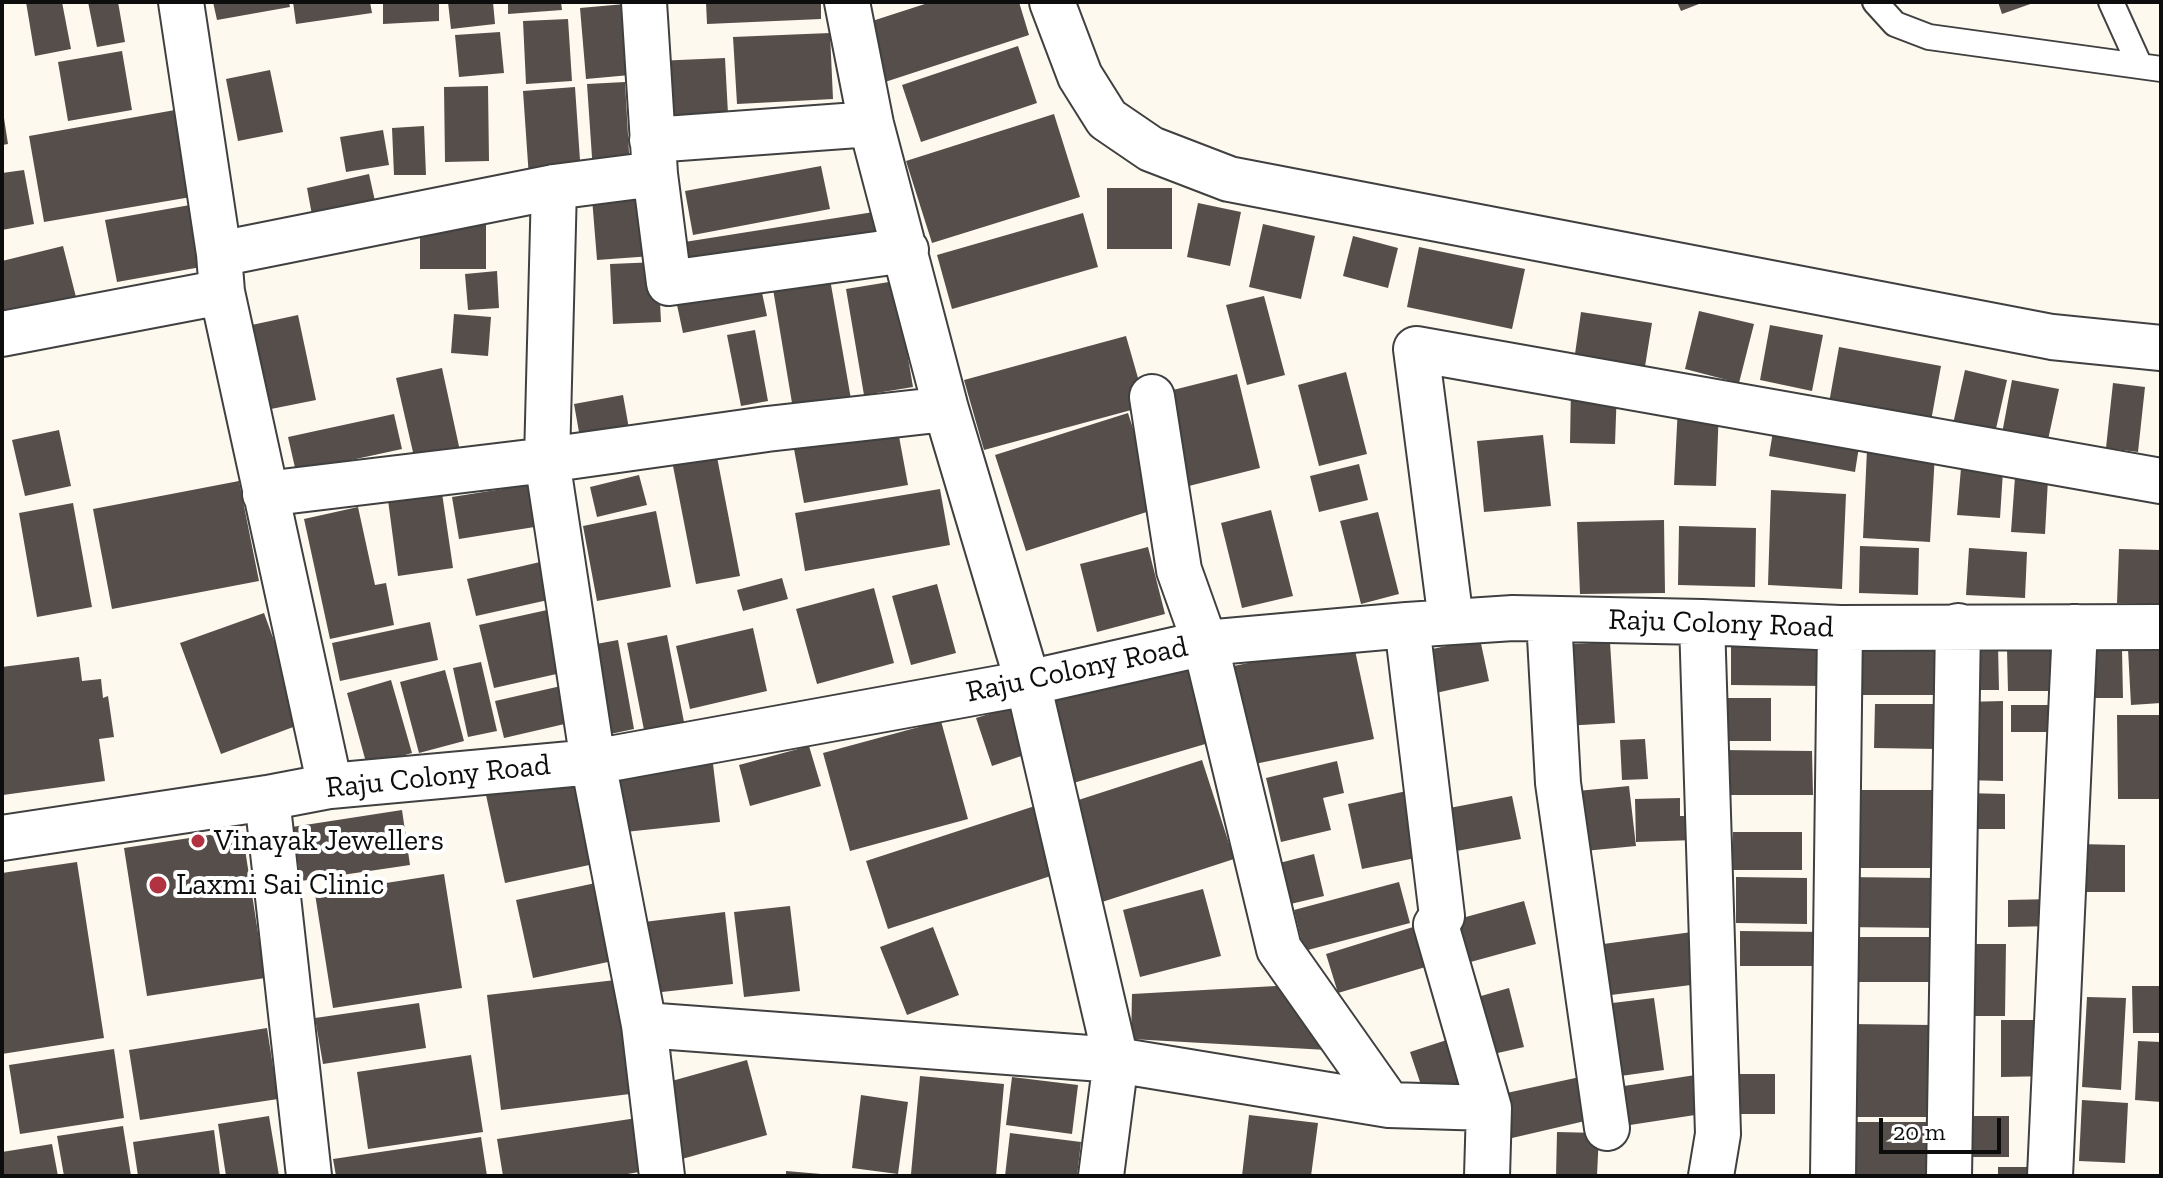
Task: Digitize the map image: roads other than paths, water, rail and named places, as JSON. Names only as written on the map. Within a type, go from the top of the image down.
[{"type":"street","points":[[181,2],[220,273],[330,786]]},
{"type":"street","points":[[644,2],[653,157],[669,283],[906,250]]},
{"type":"street","points":[[847,2],[871,124],[946,409],[1028,683],[1116,1060],[1101,1176]]},
{"type":"street","points":[[1052,2],[1080,76],[1107,119],[1151,149],[1229,179],[2052,337],[2161,348]]},
{"type":"street","points":[[2,334],[220,273],[554,187],[653,157],[871,124]]},
{"type":"street","points":[[554,187],[547,460],[593,762],[644,1025],[662,1176]]},
{"type":"street","points":[[1451,621],[1416,349],[2161,481]]},
{"type":"street","points":[[1152,397],[1179,570],[1205,643],[1279,949],[1389,1105]]},
{"type":"street","points":[[265,494],[946,409]]},
{"type":"street","points":[[1549,619],[1558,783],[1607,1128]]},
{"type":"street","name":"Raju Colony Road","points":[[2,838],[330,786],[593,762],[1028,683],[1205,643],[1451,621],[1549,619],[1840,628],[2161,627]]},
{"type":"street","points":[[1702,622],[1718,1134],[1711,1176]]},
{"type":"street","points":[[1407,625],[1442,916],[1436,925],[1489,1108],[1487,1176]]},
{"type":"street","points":[[1949,1176],[1958,626]]},
{"type":"street","points":[[2050,1176],[2075,627]]},
{"type":"street","points":[[1833,1176],[1840,628]]},
{"type":"street","points":[[267,798],[309,1176]]},
{"type":"street","points":[[644,1025],[1116,1060],[1389,1105],[1489,1108]]},
{"type":"lane","points":[[1875,2],[1895,24],[1929,37],[2151,67]]},
{"type":"lane","points":[[2111,2],[2151,67]]},
{"type":"place","name":"Vinayak Jewellers","points":[[198,841]]},
{"type":"place","name":"Laxmi Sai Clinic","points":[[158,885]]}]
